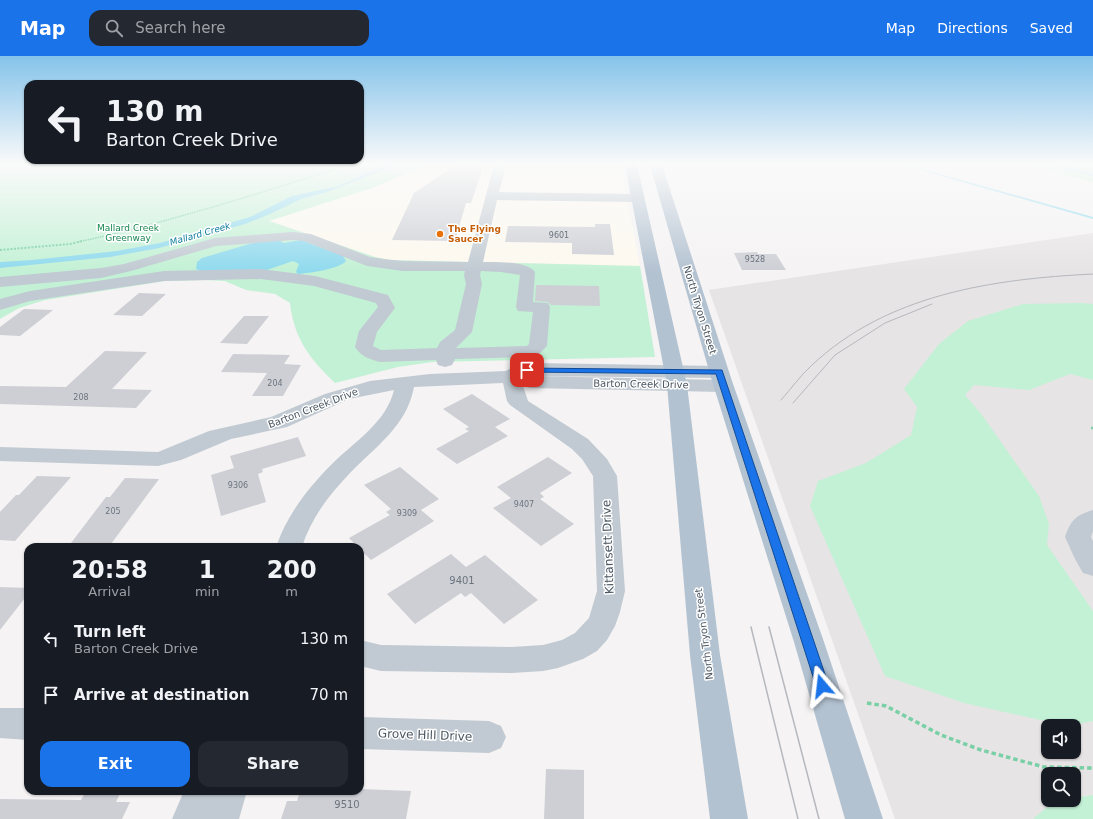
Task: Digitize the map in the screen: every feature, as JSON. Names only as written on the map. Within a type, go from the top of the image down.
[{"type":"main road","name":"North Tryon Street","points":[[637,201],[676,378],[705,655],[729,819]]},
{"type":"main road","name":"North Tryon Street","points":[[667,201],[721,379],[809,642],[864,819]]},
{"type":"street","points":[[443,380],[446,353],[449,343],[463,332],[474,284],[472,275],[491,201]]},
{"type":"street","points":[[0,282],[79,276],[116,270],[215,242],[253,238],[297,236],[325,244],[375,263],[403,266],[475,266],[514,268],[528,273],[524,307],[542,307],[538,346],[534,350],[380,356],[367,351],[364,344],[368,331],[387,306],[382,299],[315,281],[266,274],[168,275],[30,296],[15,299],[0,305]]},
{"type":"street","points":[[140,264],[147,273],[154,277]]},
{"type":"street","name":"Barton Creek Drive","points":[[0,454],[158,459],[183,452],[216,437],[279,422],[350,392],[375,386],[443,380],[511,377],[518,372],[533,369],[676,378],[721,379]]},
{"type":"street","name":"Kittansett Drive","points":[[364,654],[381,658],[513,660],[544,657],[561,653],[587,641],[604,620],[611,591],[605,476],[597,462],[582,447],[517,401],[511,377]]},
{"type":"street","points":[[291,543],[298,526],[324,486],[373,440],[394,416],[403,396],[405,383]]},
{"type":"street","points":[[1093,519],[1082,526],[1078,537],[1088,559],[1093,566]]},
{"type":"street","points":[[0,723],[24,724]]},
{"type":"street","name":"Grove Hill Drive","points":[[364,733],[489,737]]},
{"type":"street","points":[[191,819],[200,795]]},
{"type":"street","points":[[220,819],[228,795]]},
{"type":"path","points":[[0,250],[60,245],[100,238],[231,201]]},
{"type":"path","points":[[867,704],[886,706],[941,735],[981,750],[1044,767],[1093,768]]},
{"type":"shaded area","points":[[331,201],[628,201],[640,266],[390,260],[375,257],[268,220]]},
{"type":"shaded area","points":[[1093,233],[1093,819],[895,819],[709,290]]},
{"type":"green space","name":"Mallard Creek Greenway","points":[[0,201],[333,201],[269,221],[375,257],[390,260],[640,266],[655,357],[432,362],[398,367],[335,383],[311,357],[299,338],[292,316],[290,303],[275,294],[246,290],[225,281],[165,281],[45,300],[19,308],[0,319]]},
{"type":"green space","points":[[1023,304],[1093,304],[1093,380],[1070,374],[1029,390],[974,385],[965,395],[982,415],[1039,496],[1049,524],[1047,545],[1093,611],[1093,721],[1081,723],[1081,719],[1041,720],[964,703],[885,676],[810,506],[818,481],[866,463],[911,435],[917,407],[904,389],[939,344],[968,321]]},
{"type":"green space","points":[[1093,795],[1093,819],[1033,819],[1047,807],[1081,807],[1081,797]]},
{"type":"water","name":"Mallard Creek","points":[[283,201],[298,201],[245,224],[159,248],[110,257],[0,268],[0,262],[117,251],[160,243],[250,217]]},
{"type":"water","points":[[266,239],[276,239],[284,243],[301,240],[343,256],[346,261],[343,264],[331,268],[316,272],[298,274],[296,272],[299,264],[293,261],[261,272],[201,271],[196,269],[197,262],[202,258]]},
{"type":"building","points":[[410,201],[472,201],[471,203],[466,203],[455,241],[392,240]]},
{"type":"building","points":[[595,224],[610,224],[614,255],[572,254],[572,243],[505,242],[508,226],[595,227]]},
{"type":"building","points":[[757,252],[758,254],[776,254],[786,270],[742,270],[734,253]]},
{"type":"building","points":[[536,285],[599,286],[600,306],[551,305],[548,302],[535,301]]},
{"type":"building","points":[[139,293],[166,294],[142,316],[113,315]]},
{"type":"building","points":[[24,309],[53,310],[20,336],[0,335],[0,327]]},
{"type":"building","points":[[244,316],[269,316],[247,344],[220,343]]},
{"type":"building","points":[[105,351],[147,352],[112,389],[152,390],[136,408],[0,404],[0,386],[66,387]]},
{"type":"building","points":[[233,354],[290,355],[284,364],[301,365],[283,396],[252,396],[267,373],[221,372]]},
{"type":"building","points":[[472,394],[510,419],[495,427],[508,436],[457,464],[436,449],[469,431],[465,429],[469,427],[443,409]]},
{"type":"building","points":[[298,437],[306,456],[262,469],[263,472],[258,474],[266,502],[221,516],[211,475],[234,468],[230,456]]},
{"type":"building","points":[[548,457],[572,473],[540,493],[544,497],[540,499],[574,524],[541,546],[493,508],[511,498],[497,487]]},
{"type":"building","points":[[400,467],[439,499],[421,510],[434,521],[371,560],[364,553],[364,543],[354,543],[349,538],[390,515],[386,512],[391,509],[364,485]]},
{"type":"building","points":[[37,476],[71,477],[15,541],[0,540],[0,512]]},
{"type":"building","points":[[125,478],[159,479],[112,543],[71,543],[106,497],[110,497]]},
{"type":"building","points":[[451,554],[466,567],[485,555],[538,600],[504,624],[471,593],[465,597],[461,593],[415,624],[387,594]]},
{"type":"building","points":[[0,587],[24,588],[24,599],[0,630]]},
{"type":"building","points":[[546,769],[584,770],[584,819],[544,819]]},
{"type":"building","points":[[364,789],[411,791],[406,819],[281,819],[287,801],[297,801],[299,795],[364,795]]},
{"type":"building","points":[[84,795],[119,795],[116,802],[130,802],[122,819],[0,819],[0,799],[81,800]]},
{"type":"waterway","points":[[1031,201],[1093,218]]},
{"type":"tram line","points":[[781,400],[811,366],[841,342],[873,322],[907,307],[943,295],[980,286],[1017,280],[1093,274]]},
{"type":"tram line","points":[[793,403],[835,355],[885,323],[932,304]]},
{"type":"tram line","points":[[751,627],[798,819]]},
{"type":"tram line","points":[[769,627],[819,819]]},
{"type":"place","name":"The Flying Saucer","points":[[440,234]]},
{"type":"route","points":[[527,370],[719,372],[778,553],[809,642],[822,686]]}]
